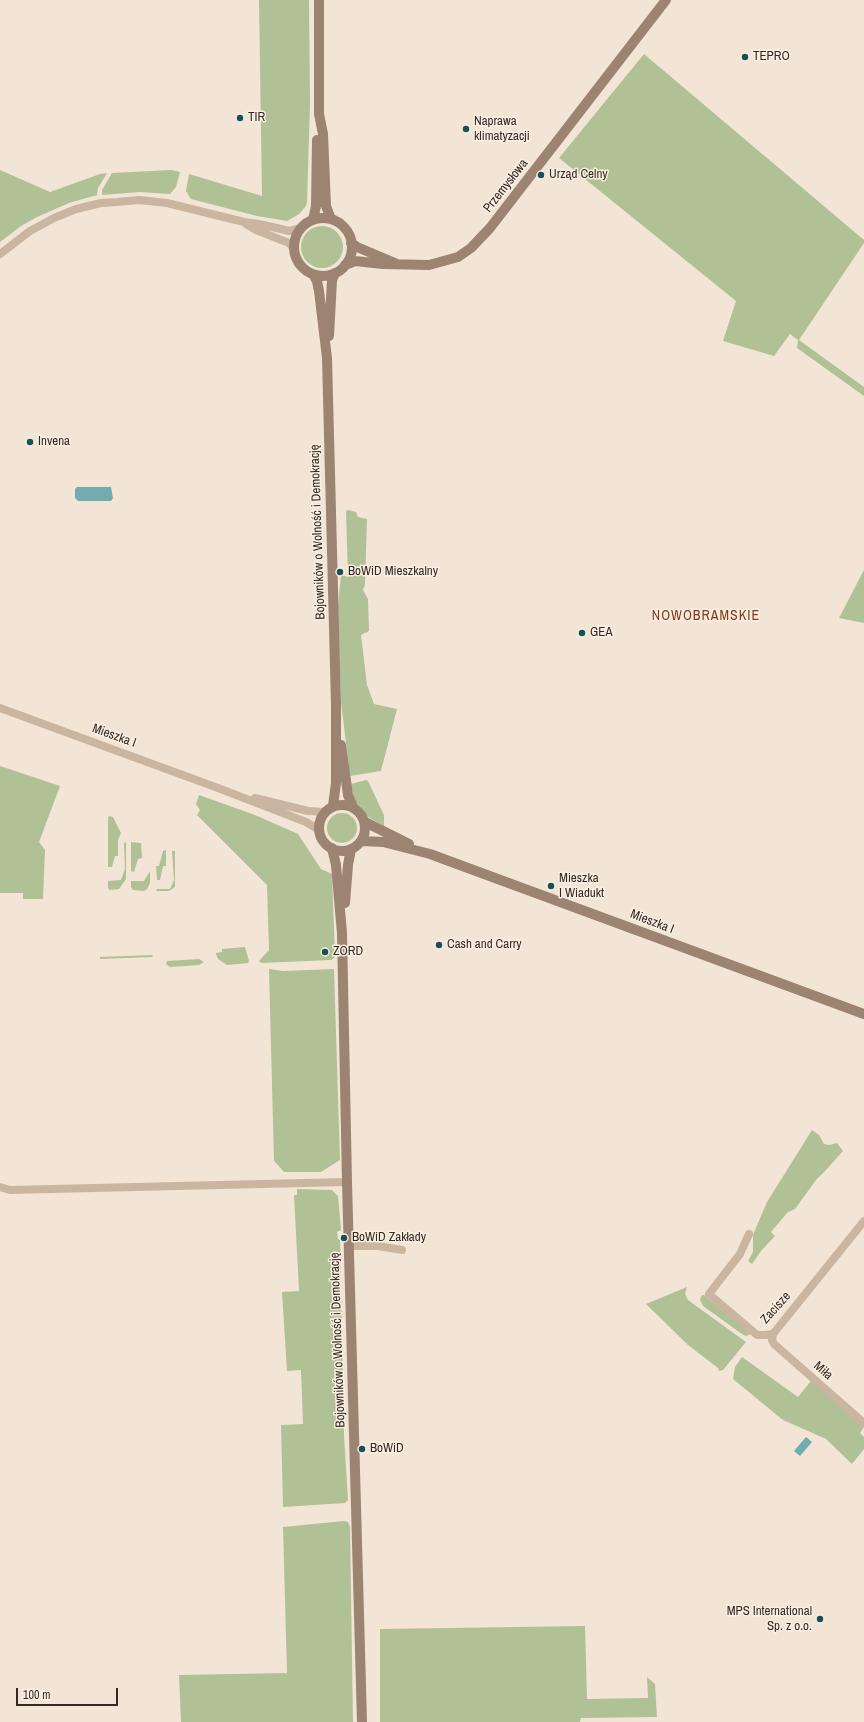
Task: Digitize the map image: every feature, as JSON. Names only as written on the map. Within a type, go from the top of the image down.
[{"type":"main road","points":[[313,220],[316,206],[317,131],[319,114],[319,0]]},
{"type":"main road","name":"Przemysłowa","points":[[345,265],[355,261],[416,265],[438,264],[458,257],[479,240],[666,0]]},
{"type":"main road","points":[[319,114],[323,134],[326,206],[331,219]]},
{"type":"main road","points":[[323,218],[331,219],[347,231],[352,243],[349,258],[345,265],[335,273],[324,276],[313,274],[300,264],[294,249],[296,238],[301,228],[313,220],[323,218]]},
{"type":"main road","name":"Przemysłowa","points":[[352,243],[357,248],[385,257],[397,263]]},
{"type":"main road","name":"Bojowników o Wolność i Demokrację","points":[[334,806],[336,783],[336,705],[327,358],[332,280],[335,273]]},
{"type":"main road","name":"Bojowników o Wolność i Demokrację","points":[[313,274],[317,281],[319,290],[327,358]]},
{"type":"main road","name":"Bojowników o Wolność i Demokrację","points":[[336,705],[346,782],[353,807]]},
{"type":"main road","points":[[346,805],[353,807],[358,811],[365,822],[364,835],[361,841],[351,849],[338,850],[332,848],[321,838],[319,830],[320,821],[325,812],[334,806],[346,805]]},
{"type":"main road","name":"Mieszka I","points":[[365,822],[430,854]]},
{"type":"main road","name":"Mieszka I","points":[[361,841],[383,842],[430,854],[864,1014]]},
{"type":"main road","name":"Bojowników o Wolność i Demokrację","points":[[332,848],[336,865],[342,932],[347,1182],[362,1722]]},
{"type":"main road","name":"Bojowników o Wolność i Demokrację","points":[[342,932],[348,865],[351,849]]},
{"type":"street","points":[[0,254],[30,231],[54,218],[76,209],[101,203],[139,200],[167,203],[244,222],[289,231],[301,228]]},
{"type":"street","points":[[244,222],[256,230],[289,243],[294,249]]},
{"type":"street","name":"Mieszka I","points":[[0,708],[218,788],[306,822],[319,830]]},
{"type":"street","name":"Mieszka I","points":[[218,788],[308,811],[325,812]]},
{"type":"street","points":[[0,1187],[10,1190],[347,1182]]},
{"type":"street","name":"Zacisze","points":[[749,1234],[740,1254],[709,1294],[757,1335],[765,1336],[773,1334],[864,1221]]},
{"type":"street","points":[[349,1246],[378,1246],[402,1250]]},
{"type":"street","name":"Miła","points":[[773,1334],[772,1340],[774,1344],[864,1423]]},
{"type":"green space","points":[[259,0],[309,0],[310,104],[307,202],[306,206],[299,214],[287,221],[257,216],[191,199],[186,191],[189,174],[262,196]]},
{"type":"green space","points":[[644,54],[864,240],[864,243],[799,340],[864,387],[864,396],[797,348],[798,340],[790,334],[774,356],[723,341],[736,301],[559,158]]},
{"type":"green space","points":[[0,170],[50,192],[100,174],[107,173],[98,188],[97,195],[69,203],[37,217],[21,226],[0,242]]},
{"type":"green space","points":[[171,170],[180,172],[176,187],[170,194],[140,192],[102,195],[102,190],[112,173]]},
{"type":"green space","points":[[318,226],[326,226],[334,229],[340,235],[343,247],[340,259],[334,265],[326,268],[318,268],[310,265],[304,259],[301,251],[301,243],[304,235],[310,229]]},
{"type":"green space","points":[[346,511],[356,512],[358,517],[367,519],[365,585],[363,590],[368,599],[369,631],[361,635],[367,685],[374,704],[397,709],[381,771],[350,776],[341,702],[338,606],[341,575],[348,577]]},
{"type":"green space","points":[[864,570],[864,623],[839,618]]},
{"type":"green space","points":[[0,766],[60,786],[39,842],[45,850],[43,899],[23,899],[23,893],[0,893]]},
{"type":"green space","points":[[366,780],[368,781],[384,815],[384,826],[368,817],[361,807],[355,802],[351,784]]},
{"type":"green space","points":[[199,795],[255,815],[298,834],[321,869],[332,874],[334,958],[331,960],[261,963],[259,961],[269,950],[267,885],[197,815],[200,810],[196,804]]},
{"type":"green space","points":[[342,813],[348,814],[356,822],[356,834],[348,842],[342,843],[336,842],[328,834],[327,828],[328,822],[336,814]]},
{"type":"green space","points":[[109,816],[113,817],[121,833],[118,840],[118,856],[115,856],[112,867],[108,867]]},
{"type":"green space","points":[[126,842],[126,879],[119,889],[110,890],[108,888],[108,881],[121,880],[125,869],[124,843]]},
{"type":"green space","points":[[131,842],[141,843],[142,858],[138,859],[134,872],[131,871]]},
{"type":"green space","points":[[166,850],[166,866],[163,866],[160,880],[157,880],[156,866],[159,866],[163,851]]},
{"type":"green space","points":[[172,851],[175,851],[175,887],[169,891],[156,891],[157,889],[170,889],[174,880]]},
{"type":"green space","points":[[150,871],[150,883],[147,889],[144,891],[133,890],[131,887],[131,881],[144,881]]},
{"type":"green space","points":[[245,947],[249,961],[248,963],[227,965],[218,959],[216,954],[222,952],[222,949]]},
{"type":"green space","points":[[153,955],[152,957],[100,959],[100,957]]},
{"type":"green space","points":[[199,959],[204,962],[199,965],[170,967],[166,964],[167,961]]},
{"type":"green space","points":[[269,969],[283,971],[334,969],[340,1160],[321,1172],[284,1172],[274,1161]]},
{"type":"green space","points":[[812,1130],[819,1135],[824,1144],[829,1145],[837,1143],[843,1151],[816,1180],[795,1209],[788,1212],[771,1232],[775,1236],[761,1251],[752,1264],[748,1261],[753,1252],[753,1235],[767,1202]]},
{"type":"green space","points":[[297,1189],[332,1190],[338,1196],[341,1230],[337,1232],[338,1239],[340,1240],[344,1436],[348,1500],[345,1503],[283,1507],[281,1425],[303,1424],[301,1370],[287,1371],[282,1292],[299,1291],[294,1195],[297,1195]]},
{"type":"green space","points":[[687,1287],[685,1294],[688,1300],[746,1342],[723,1370],[719,1371],[718,1368],[688,1345],[646,1304]]},
{"type":"green space","points":[[702,1295],[704,1295],[751,1334],[746,1336],[742,1334],[703,1306],[700,1300]]},
{"type":"green space","points":[[742,1357],[798,1397],[811,1381],[864,1427],[860,1433],[864,1437],[864,1449],[852,1464],[826,1439],[783,1420],[733,1379],[735,1367]]},
{"type":"green space","points":[[344,1521],[348,1522],[350,1527],[353,1722],[181,1722],[179,1675],[287,1673],[283,1527]]},
{"type":"green space","points":[[585,1626],[587,1699],[648,1698],[647,1677],[655,1684],[657,1717],[581,1718],[580,1722],[380,1722],[380,1629]]},
{"type":"water","points":[[77,487],[111,487],[113,498],[111,501],[78,501],[75,498],[75,489]]},
{"type":"water","points":[[806,1437],[812,1442],[800,1456],[794,1451]]},
{"type":"place","name":"TEPRO","points":[[745,57]]},
{"type":"place","name":"TIR","points":[[240,118]]},
{"type":"place","name":"Naprawa klimatyzacji","points":[[466,129]]},
{"type":"place","name":"Urząd Celny","points":[[541,175]]},
{"type":"place","name":"Invena","points":[[30,442]]},
{"type":"place","name":"BoWiD Mieszkalny","points":[[340,572]]},
{"type":"place","name":"GEA","points":[[582,633]]},
{"type":"place","name":"Mieszka I Wiadukt","points":[[551,886]]},
{"type":"place","name":"Cash and Carry","points":[[439,945]]},
{"type":"place","name":"ZORD","points":[[325,952]]},
{"type":"place","name":"BoWiD Zakłady","points":[[344,1238]]},
{"type":"place","name":"BoWiD","points":[[362,1449]]},
{"type":"place","name":"MPS International Sp. z o.o.","points":[[820,1619]]},
{"type":"district","name":"NOWOBRAMSKIE","points":[[706,616]]}]
